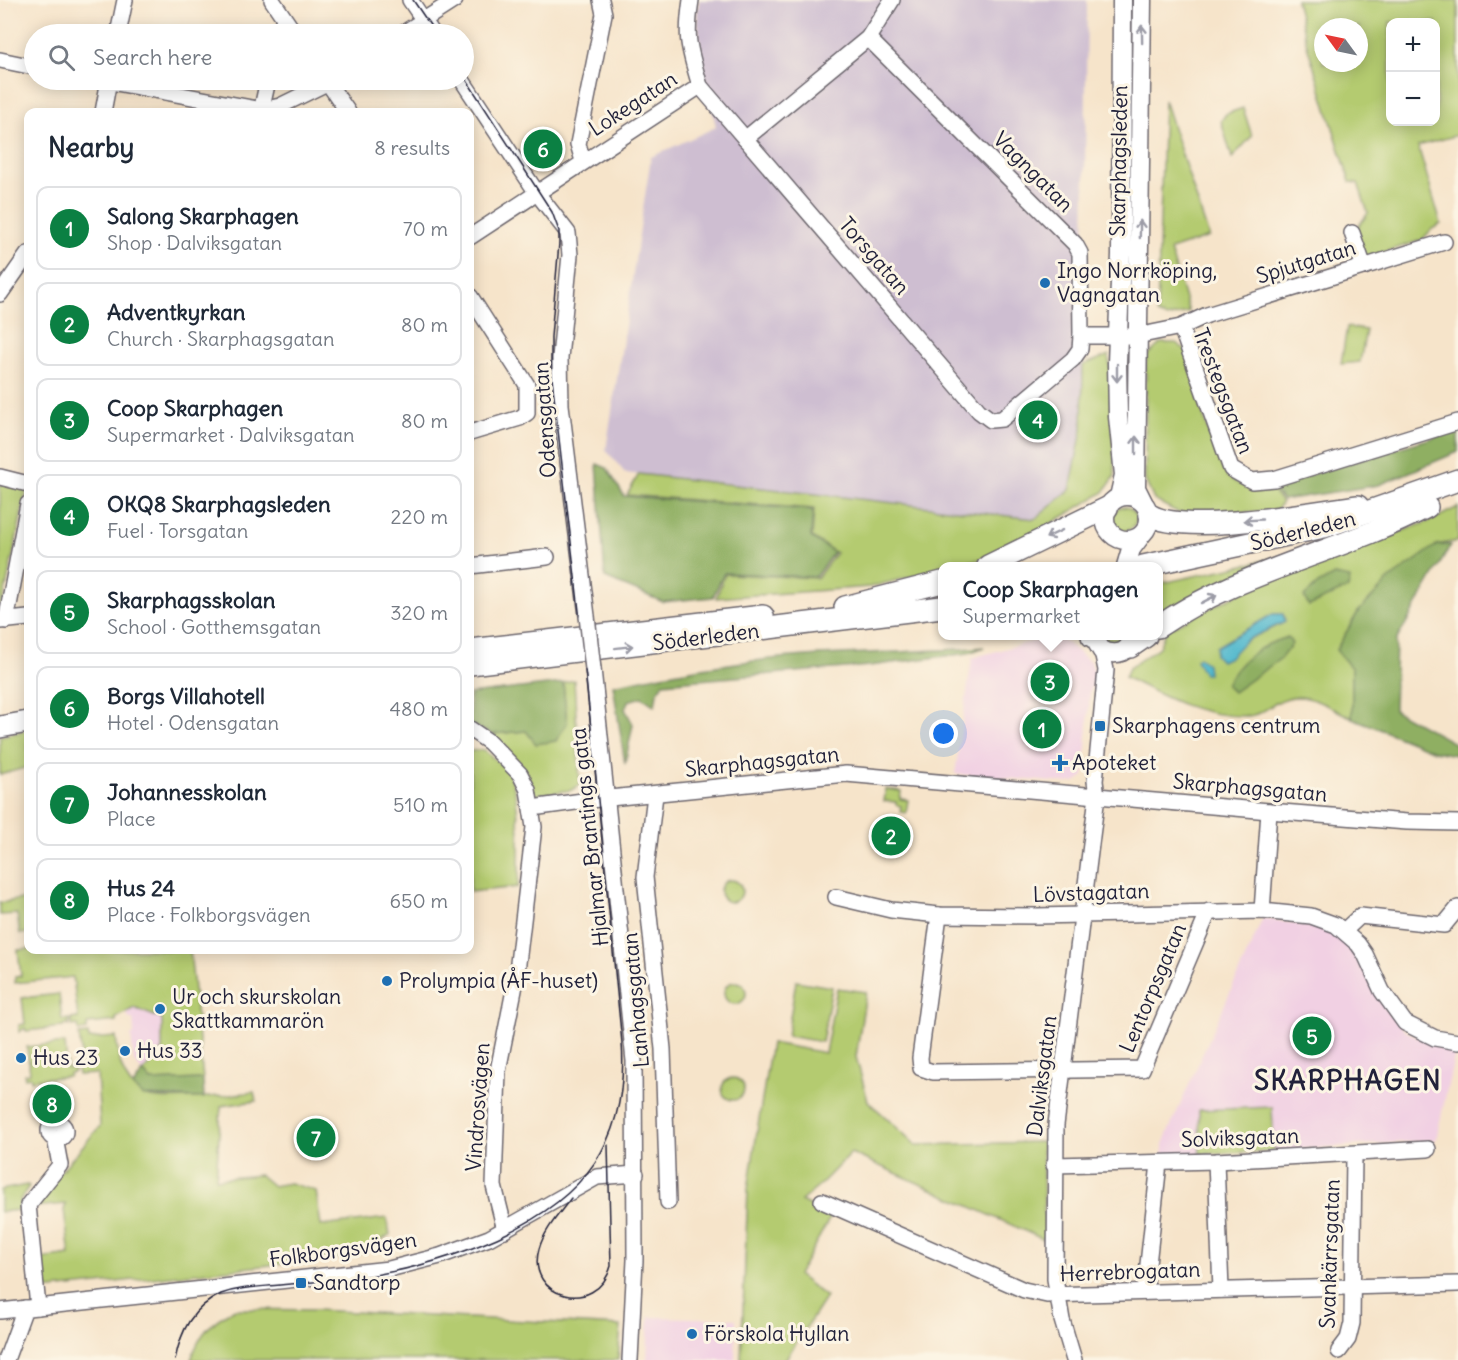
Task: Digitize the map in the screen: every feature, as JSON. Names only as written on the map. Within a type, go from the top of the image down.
[{"type":"highway","name":"Söderleden","points":[[1163,576],[1336,536],[1421,502],[1458,480]]},
{"type":"highway","name":"Söderleden","points":[[1163,563],[1324,527],[1458,493]]},
{"type":"highway","points":[[998,562],[1113,502]]},
{"type":"highway","points":[[1146,508],[1172,523],[1261,520],[1421,502]]},
{"type":"highway","points":[[1163,624],[1212,597],[1388,527],[1421,502]]},
{"type":"highway","points":[[851,612],[938,583]]},
{"type":"highway","name":"Söderleden","points":[[474,663],[851,612],[938,595]]},
{"type":"highway","name":"Söderleden","points":[[474,650],[851,612],[938,607]]},
{"type":"highway","points":[[851,612],[938,620]]},
{"type":"highway","points":[[0,716],[24,712]]},
{"type":"highway","points":[[0,727],[24,723]]},
{"type":"main road","name":"Skarphagsleden","points":[[1113,502],[1124,475],[1118,417],[1121,254],[1119,90],[1122,0]]},
{"type":"main road","name":"Skarphagsleden","points":[[1142,0],[1136,488],[1146,508]]},
{"type":"main road","points":[[1124,547],[1147,530],[1146,508],[1128,495],[1113,502],[1104,520],[1124,547],[1126,562]]},
{"type":"main road","points":[[1096,640],[1113,654],[1133,643]]},
{"type":"street","points":[[120,24],[125,0]]},
{"type":"street","points":[[272,0],[287,24]]},
{"type":"street","points":[[410,0],[425,24]]},
{"type":"street","points":[[418,24],[455,0]]},
{"type":"street","points":[[583,161],[578,144],[604,14],[601,0]]},
{"type":"street","name":"Torsgatan","points":[[691,0],[687,35],[690,60],[700,86],[979,411],[991,420],[1002,419],[1073,359],[1080,349],[1082,336]]},
{"type":"street","points":[[745,139],[868,38],[892,0]]},
{"type":"street","points":[[282,24],[284,20]]},
{"type":"street","name":"Vagngatan","points":[[868,38],[1076,244],[1080,253],[1082,336]]},
{"type":"street","points":[[0,60],[24,65]]},
{"type":"street","name":"Lokegatan","points":[[474,234],[700,86]]},
{"type":"street","points":[[103,108],[105,90]]},
{"type":"street","points":[[156,90],[247,108]]},
{"type":"street","points":[[263,108],[266,90]]},
{"type":"street","points":[[273,108],[311,90]]},
{"type":"street","points":[[335,90],[346,108]]},
{"type":"street","name":"Odensgatan","points":[[469,90],[550,211],[561,238],[568,275],[560,358],[561,405],[581,561]]},
{"type":"street","points":[[1352,233],[1364,267]]},
{"type":"street","name":"Spjutgatan","points":[[1181,327],[1201,317],[1444,242]]},
{"type":"street","points":[[0,281],[22,273]]},
{"type":"street","points":[[0,294],[22,273]]},
{"type":"street","points":[[474,302],[527,385],[527,413],[520,418],[474,432]]},
{"type":"street","name":"Trestegsgatan","points":[[1118,337],[1137,336],[1181,327],[1198,371],[1225,458],[1238,475],[1252,481],[1274,479],[1458,422]]},
{"type":"street","points":[[1082,336],[1118,337]]},
{"type":"street","points":[[0,477],[24,481]]},
{"type":"street","points":[[24,523],[3,621],[24,618]]},
{"type":"street","points":[[474,566],[547,557]]},
{"type":"street","name":"Hjalmar Brantings gata","points":[[581,561],[608,798],[634,1060],[636,1174],[630,1360]]},
{"type":"street","name":"Dalviksgatan","points":[[1074,1360],[1057,1296],[1054,1165],[1062,1071],[1097,796],[1095,781],[1106,670],[1095,640]]},
{"type":"street","name":"Dalviksgatan","points":[[1097,796],[1104,783],[1115,675],[1133,643]]},
{"type":"street","name":"Vindrosvägen","points":[[474,732],[489,742],[520,774],[528,790],[532,808],[534,843],[519,964],[498,1071],[494,1186],[506,1230]]},
{"type":"street","name":"Skarphagsgatan","points":[[532,808],[846,774],[1269,811],[1407,822],[1458,823]]},
{"type":"street","name":"Lanhagsgatan","points":[[655,795],[645,877],[663,1049],[668,1202]]},
{"type":"street","points":[[1262,911],[1269,811]]},
{"type":"street","name":"Lövstagatan","points":[[836,897],[891,910],[939,915],[1262,911],[1311,916],[1344,931],[1365,954],[1392,1009],[1405,1023],[1435,1038],[1458,1042]]},
{"type":"street","points":[[1344,931],[1360,916],[1444,925],[1458,908]]},
{"type":"street","name":"Lentorpsgatan","points":[[939,915],[920,1058],[921,1068],[933,1072],[1062,1071],[1142,1069],[1209,911]]},
{"type":"street","points":[[6,1360],[32,1308],[28,1205],[60,1165],[55,1138]]},
{"type":"street","name":"Solviksgatan","points":[[1054,1165],[1216,1161],[1428,1149]]},
{"type":"street","name":"Svankärrsgatan","points":[[1339,1351],[1348,1339],[1354,1286],[1354,1154]]},
{"type":"street","points":[[1216,1161],[1221,1290]]},
{"type":"street","points":[[1145,1292],[1159,1163]]},
{"type":"street","name":"Folkborgsvägen","points":[[0,1311],[377,1271],[440,1256],[506,1230],[589,1180],[607,1175],[636,1174]]},
{"type":"street","name":"Herrebrogatan","points":[[822,1201],[1024,1290],[1057,1296],[1458,1284]]},
{"type":"shaded area","points":[[699,0],[1087,0],[1082,430],[1070,491],[1035,519],[625,473],[606,450],[651,157],[716,127],[702,63],[697,14]]},
{"type":"shaded area","name":"Skarphagens centrum","points":[[1037,640],[1064,640],[1090,662],[1096,675],[1090,692],[1084,776],[1075,782],[1066,783],[955,774],[972,658]]},
{"type":"shaded area","points":[[1263,918],[1330,930],[1346,940],[1360,959],[1387,1011],[1405,1031],[1441,1047],[1456,1048],[1436,1140],[1161,1158],[1165,1139]]},
{"type":"shaded area","name":"Ur och skurskolan Skattkammarön","points":[[150,954],[190,954],[203,1079],[151,1081],[134,1062],[131,1036],[134,1034],[133,1019],[129,1019],[109,958]]},
{"type":"shaded area","name":"Förskola Hyllan","points":[[649,1317],[736,1319],[735,1360],[647,1360]]},
{"type":"green space","points":[[1296,0],[1458,0],[1458,135],[1418,146],[1441,224],[1432,229],[1422,240],[1363,259],[1356,230],[1368,213],[1358,183],[1350,182],[1315,72],[1368,72],[1368,18],[1314,18],[1314,67]]},
{"type":"green space","points":[[1164,100],[1209,237],[1170,250],[1189,312],[1167,318],[1157,314]]},
{"type":"green space","points":[[1243,108],[1252,136],[1232,158],[1221,121],[1226,114]]},
{"type":"green space","points":[[1347,327],[1366,330],[1360,362],[1341,364]]},
{"type":"green space","points":[[1161,343],[1176,343],[1187,351],[1204,419],[1223,469],[1235,482],[1245,486],[1274,485],[1274,493],[1282,502],[1276,511],[1181,514],[1154,500],[1145,480],[1146,365],[1147,356]]},
{"type":"green space","points":[[1109,355],[1115,476],[1104,492],[1037,532],[979,560],[938,562],[938,570],[870,587],[716,598],[725,574],[817,578],[836,553],[812,537],[814,509],[627,495],[639,474],[1035,519],[1070,490],[1082,430],[1083,365]]},
{"type":"green space","points":[[1458,430],[1458,452],[1379,485],[1283,500],[1275,492],[1275,485]]},
{"type":"green space","points":[[597,464],[607,468],[624,496],[813,510],[811,537],[834,552],[815,577],[724,573],[713,597],[663,602],[605,578]]},
{"type":"green space","points":[[0,483],[24,488],[24,503],[0,616]]},
{"type":"green space","points":[[1124,507],[1129,508],[1135,514],[1135,524],[1129,530],[1124,531],[1119,530],[1113,524],[1112,519],[1113,514],[1119,508]]},
{"type":"green space","points":[[1458,507],[1458,541],[1436,545],[1352,669],[1352,718],[1314,700],[1296,697],[1276,703],[1251,716],[1214,713],[1169,699],[1125,677],[1129,668],[1159,647],[1166,630],[1264,581],[1430,521]],"holes":[[[1273,614],[1283,614],[1285,622],[1215,655],[1216,647]]]},
{"type":"green space","points":[[1437,545],[1451,545],[1396,641],[1394,710],[1458,745],[1455,755],[1434,751],[1352,718],[1352,669],[1336,650],[1358,612],[1391,578]]},
{"type":"green space","points":[[1275,558],[1275,563],[1163,616],[1163,583]]},
{"type":"green space","points":[[1334,575],[1350,578],[1348,588],[1309,606],[1304,597],[1318,584]]},
{"type":"green space","points":[[1288,637],[1292,644],[1280,659],[1233,692],[1226,685],[1237,668],[1252,654]]},
{"type":"green space","points":[[1103,640],[1122,640],[1119,644],[1108,646]]},
{"type":"green space","points":[[984,647],[969,653],[870,666],[663,683],[657,693],[655,706],[642,697],[628,701],[625,709],[633,724],[625,764],[613,685],[690,670],[768,659]]},
{"type":"green space","points":[[574,680],[580,785],[572,790],[534,795],[523,769],[492,734],[526,731],[567,723],[563,683]]},
{"type":"green space","points":[[563,683],[567,723],[556,741],[536,744],[526,731],[492,734],[474,727],[474,694]]},
{"type":"green space","points":[[24,731],[24,768],[0,775],[0,736]]},
{"type":"green space","points":[[484,750],[506,769],[512,782],[519,828],[518,887],[474,892],[474,751]]},
{"type":"green space","points":[[886,789],[901,791],[900,799],[908,800],[906,813],[900,812],[901,806],[896,805],[896,802],[884,801]]},
{"type":"green space","points":[[731,880],[739,883],[742,891],[739,899],[731,902],[723,899],[720,891],[723,883]]},
{"type":"green space","points":[[24,899],[24,934],[20,934],[17,914],[0,915],[0,903]]},
{"type":"green space","name":"Ur och skurskolan Skattkammarön","points":[[24,949],[24,954],[190,954],[203,1079],[151,1081],[143,1072],[162,1050],[162,1019],[134,1008],[116,1018],[116,1021],[87,1024],[87,1030],[79,1031],[78,1025],[72,1026],[71,1019],[78,1018],[73,977],[15,983],[15,977],[21,976],[18,950]]},
{"type":"green space","points":[[796,981],[832,987],[822,1042],[787,1036]]},
{"type":"green space","points":[[735,982],[743,985],[746,993],[743,1001],[735,1004],[727,1001],[724,993],[727,985]]},
{"type":"green space","points":[[837,988],[866,992],[856,1057],[868,1101],[916,1145],[1042,1142],[1045,1240],[851,1153],[801,1201],[831,1216],[798,1275],[826,1297],[785,1360],[741,1360],[748,1189],[771,1043],[825,1053]]},
{"type":"green space","points":[[59,994],[62,1020],[69,1019],[69,1026],[66,1024],[63,1027],[26,1031],[25,1028],[19,1032],[19,1025],[25,1024],[22,998]]},
{"type":"green space","points":[[88,1034],[89,1039],[116,1037],[122,1069],[130,1083],[142,1094],[179,1099],[254,1092],[256,1101],[221,1106],[216,1179],[260,1175],[273,1186],[290,1183],[316,1191],[321,1226],[387,1218],[390,1235],[363,1252],[352,1256],[43,1290],[41,1259],[70,1255],[64,1210],[66,1204],[35,1207],[36,1200],[100,1126],[97,1074],[78,1075],[77,1068],[83,1067],[79,1035]]},
{"type":"green space","points":[[65,1043],[67,1069],[74,1068],[74,1072],[69,1073],[69,1076],[31,1080],[31,1077],[25,1078],[24,1074],[30,1073],[27,1047]]},
{"type":"green space","points":[[143,1072],[151,1081],[203,1079],[204,1098],[143,1096],[133,1086]]},
{"type":"green space","points":[[733,1078],[741,1081],[744,1089],[741,1097],[733,1100],[725,1097],[722,1089],[725,1081]]},
{"type":"green space","points":[[1272,1107],[1274,1151],[1200,1154],[1199,1110]]},
{"type":"green space","points":[[29,1186],[20,1200],[19,1210],[0,1212],[0,1190]]},
{"type":"green space","points":[[235,1309],[316,1310],[621,1326],[618,1360],[191,1360],[198,1342],[207,1329]]},
{"type":"water","points":[[1273,614],[1283,614],[1285,622],[1246,640],[1230,657],[1221,661],[1215,655],[1216,647]]},
{"type":"water","points":[[1199,657],[1207,664],[1208,674],[1204,674],[1196,660]]},
{"type":"tram line","points":[[413,0],[429,24]]},
{"type":"tram line","points":[[175,1360],[189,1321],[202,1306],[221,1294],[243,1289],[351,1278],[406,1269],[467,1250],[528,1222],[554,1205],[577,1185],[595,1163],[608,1138],[618,1110],[622,1078],[622,1043],[581,628],[551,370],[551,337],[559,231],[552,212],[473,90]]},
{"type":"tram line","points":[[571,1198],[545,1235],[539,1249],[538,1266],[542,1280],[552,1289],[564,1295],[578,1296],[592,1292],[603,1282],[611,1266],[608,1145]]},
{"type":"place","name":"Borgs Villahotell","points":[[543,149]]},
{"type":"place","name":"Ingo Norrköping, Vagngatan","points":[[1045,283]]},
{"type":"place","name":"OKQ8 Skarphagsleden","points":[[1038,420]]},
{"type":"place","name":"Coop Skarphagen","points":[[1050,682]]},
{"type":"place","name":"Skarphagens centrum","points":[[1100,726]]},
{"type":"place","name":"Salong Skarphagen","points":[[1042,729]]},
{"type":"place","name":"Apoteket","points":[[1060,763]]},
{"type":"place","name":"Adventkyrkan","points":[[891,836]]},
{"type":"place","name":"Prolympia (ÅF-huset)","points":[[387,981]]},
{"type":"place","name":"Ur och skurskolan Skattkammarön","points":[[160,1009]]},
{"type":"place","name":"Skarphagsskolan","points":[[1312,1036]]},
{"type":"place","name":"Hus 33","points":[[125,1051]]},
{"type":"place","name":"Hus 23","points":[[21,1058]]},
{"type":"place","name":"Hus 24","points":[[52,1104]]},
{"type":"place","name":"Johannesskolan","points":[[316,1138]]},
{"type":"place","name":"Sandtorp","points":[[301,1283]]},
{"type":"place","name":"Förskola Hyllan","points":[[692,1334]]},
{"type":"district","name":"SKARPHAGEN","points":[[1348,1081]]}]
